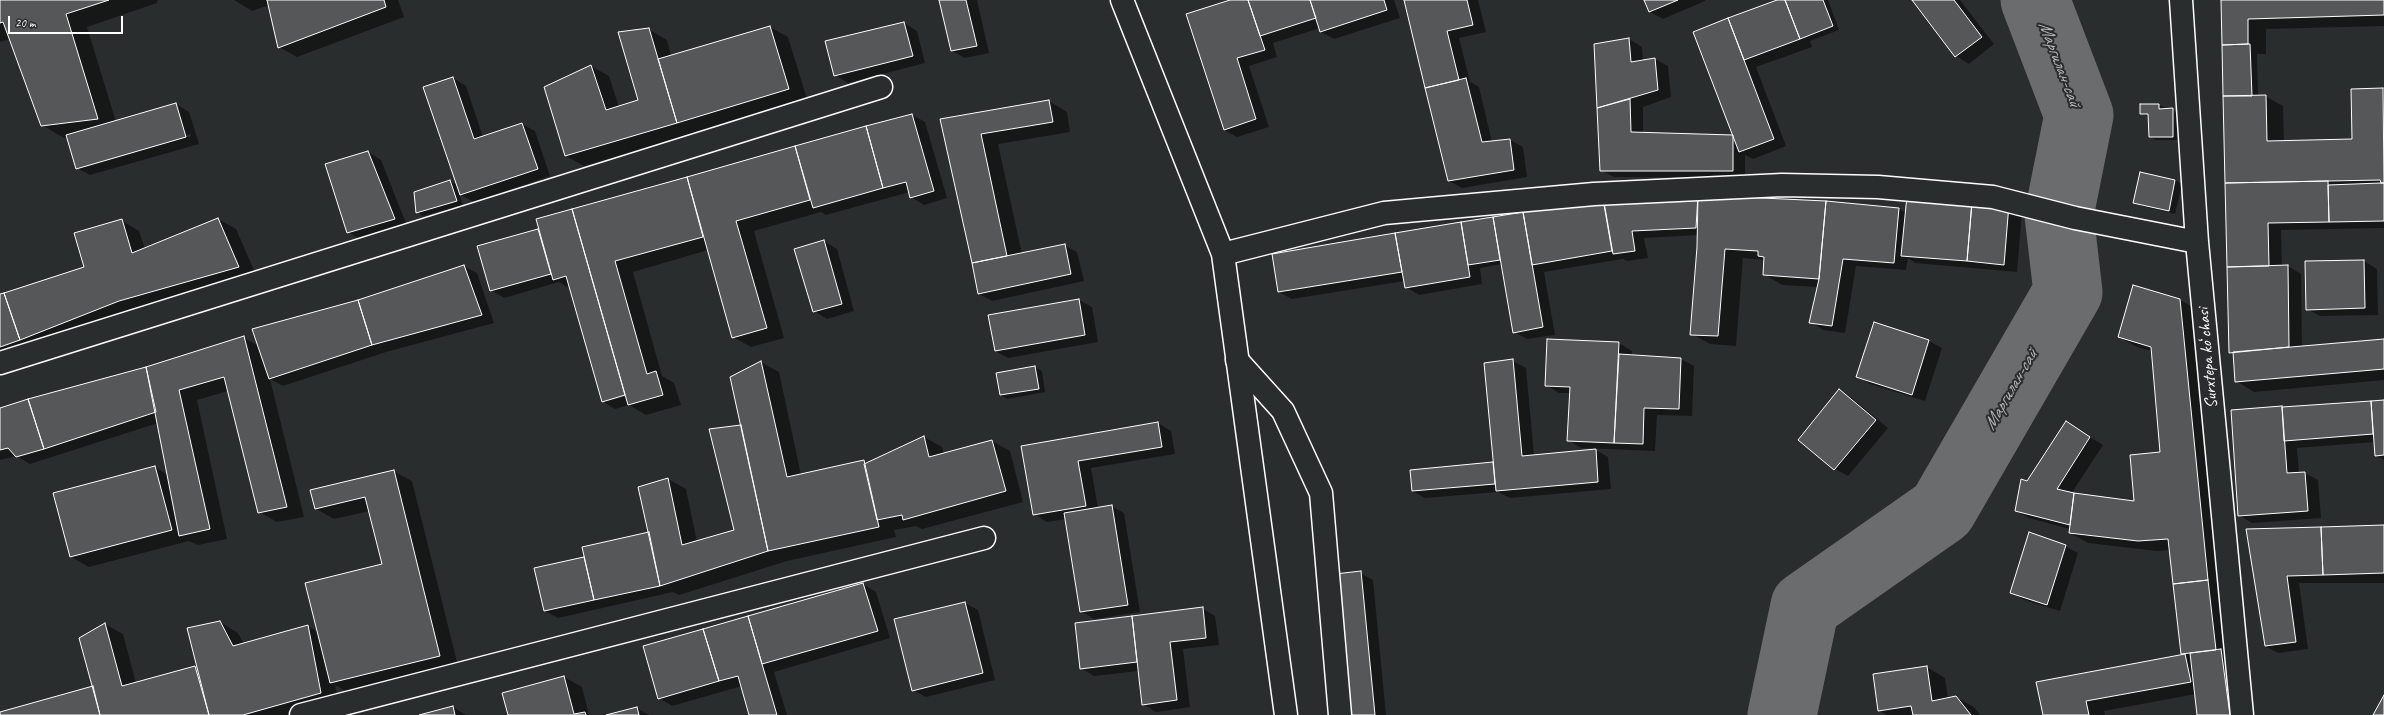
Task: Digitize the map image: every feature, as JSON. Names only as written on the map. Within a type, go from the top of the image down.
[{"type":"street","points":[[1122,0],[1223,254],[1286,715]]},
{"type":"street","name":"Surxtepa koʻchasi","points":[[2181,0],[2198,242],[2242,715]]},
{"type":"street","points":[[0,363],[881,87]]},
{"type":"street","points":[[1223,254],[1384,214],[1594,194],[1782,185],[1878,187],[1993,197],[2075,218],[2198,242]]},
{"type":"street","points":[[1237,360],[1283,411],[1322,493],[1340,715]]},
{"type":"street","points":[[301,715],[984,538]]},
{"type":"building","points":[[0,0],[109,0],[66,14],[98,119],[41,126],[3,22],[0,23]]},
{"type":"building","points":[[267,0],[384,0],[386,7],[278,48]]},
{"type":"building","points":[[939,0],[966,0],[977,46],[951,51]]},
{"type":"building","points":[[1230,0],[1248,0],[1265,50],[1237,58],[1256,119],[1224,130],[1186,14]]},
{"type":"building","points":[[1248,0],[1310,0],[1316,18],[1260,36]]},
{"type":"building","points":[[1310,0],[1384,0],[1387,10],[1320,32]]},
{"type":"building","points":[[1404,0],[1467,0],[1473,25],[1447,31],[1459,80],[1425,88]]},
{"type":"building","points":[[1644,0],[1678,0],[1649,12]]},
{"type":"building","points":[[1777,0],[1785,0],[1800,39],[1744,60],[1728,18]]},
{"type":"building","points":[[1785,0],[1823,0],[1833,26],[1800,39]]},
{"type":"building","points":[[1912,0],[1954,0],[1982,37],[1955,57]]},
{"type":"building","points":[[2221,0],[2384,0],[2384,15],[2248,19],[2248,44],[2222,45]]},
{"type":"building","points":[[1728,18],[1774,139],[1739,152],[1693,32]]},
{"type":"building","points":[[904,22],[913,56],[834,76],[825,41]]},
{"type":"building","points":[[770,26],[789,89],[677,123],[658,59]]},
{"type":"building","points":[[649,28],[677,123],[565,156],[544,87],[591,65],[606,110],[638,100],[618,32]]},
{"type":"building","points":[[1629,38],[1631,62],[1655,58],[1658,90],[1597,108],[1594,44]]},
{"type":"building","points":[[2250,44],[2252,96],[2223,96],[2222,45]]},
{"type":"building","points":[[453,77],[474,139],[522,123],[538,169],[460,195],[423,87]]},
{"type":"building","points":[[1466,78],[1482,142],[1510,139],[1514,170],[1448,181],[1425,88]]},
{"type":"building","points":[[2383,88],[2384,183],[2381,183],[2380,180],[2225,183],[2223,96],[2266,95],[2267,141],[2352,139],[2351,89]]},
{"type":"building","points":[[1630,99],[1631,132],[1733,135],[1733,171],[1600,171],[1597,108]]},
{"type":"building","points":[[1049,100],[1053,122],[981,134],[1007,256],[972,263],[940,119]]},
{"type":"building","points":[[176,103],[186,137],[76,169],[66,135]]},
{"type":"building","points":[[2140,104],[2159,104],[2159,109],[2173,108],[2173,137],[2149,137],[2148,114],[2140,114]]},
{"type":"building","points":[[912,114],[934,191],[910,198],[906,182],[883,188],[866,126]]},
{"type":"building","points":[[866,126],[883,188],[813,208],[795,146]]},
{"type":"building","points":[[795,146],[810,200],[736,221],[767,328],[732,338],[687,177]]},
{"type":"building","points":[[368,151],[395,219],[347,233],[325,164]]},
{"type":"building","points":[[2140,172],[2175,180],[2169,211],[2133,203]]},
{"type":"building","points":[[687,177],[703,237],[615,261],[647,374],[656,371],[663,395],[628,405],[572,209]]},
{"type":"building","points":[[450,180],[457,201],[416,213],[414,192]]},
{"type":"building","points":[[2328,181],[2329,222],[2268,223],[2269,266],[2227,267],[2225,183]]},
{"type":"building","points":[[2384,183],[2384,221],[2329,222],[2328,185]]},
{"type":"building","points":[[1698,195],[1826,201],[1819,279],[1763,275],[1764,257],[1758,256],[1758,251],[1725,249],[1718,336],[1690,335],[1697,247]]},
{"type":"building","points":[[1698,195],[1696,228],[1632,231],[1635,251],[1613,254],[1604,202]]},
{"type":"building","points":[[1907,196],[1972,202],[1967,261],[1901,256]]},
{"type":"building","points":[[1603,199],[1612,251],[1532,265],[1523,212]]},
{"type":"building","points":[[1826,201],[1899,208],[1894,263],[1843,259],[1832,326],[1809,323],[1819,279]]},
{"type":"building","points":[[1972,202],[2009,204],[2004,265],[1967,261]]},
{"type":"building","points":[[572,209],[625,395],[602,402],[566,276],[553,280],[536,219]]},
{"type":"building","points":[[1523,212],[1543,327],[1513,333],[1493,217]]},
{"type":"building","points":[[1493,217],[1500,260],[1468,265],[1461,222]]},
{"type":"building","points":[[218,218],[239,267],[119,301],[20,340],[4,293],[84,267],[74,233],[122,219],[132,253]]},
{"type":"building","points":[[1461,222],[1470,277],[1405,288],[1395,233]]},
{"type":"building","points":[[538,229],[551,274],[490,291],[477,246]]},
{"type":"building","points":[[1395,233],[1402,272],[1278,292],[1272,254]]},
{"type":"building","points":[[824,240],[842,304],[813,312],[794,249]]},
{"type":"building","points":[[1065,244],[1071,274],[978,294],[972,263]]},
{"type":"building","points":[[2364,260],[2365,308],[2306,310],[2305,261]]},
{"type":"building","points":[[464,265],[482,315],[372,345],[358,300]]},
{"type":"building","points":[[2288,265],[2289,347],[2229,353],[2227,267]]},
{"type":"building","points":[[2133,285],[2180,299],[2208,580],[2173,584],[2168,539],[2138,541],[2069,533],[2074,493],[2134,501],[2130,455],[2160,452],[2151,347],[2118,337]]},
{"type":"building","points":[[4,293],[20,340],[0,347],[0,294]]},
{"type":"building","points":[[1079,299],[1085,335],[995,351],[988,315]]},
{"type":"building","points":[[358,300],[372,345],[269,379],[252,329]]},
{"type":"building","points":[[1874,322],[1929,340],[1912,395],[1856,377]]},
{"type":"building","points":[[244,336],[287,507],[258,513],[224,377],[179,390],[210,529],[179,536],[146,367]]},
{"type":"building","points":[[1547,339],[1619,342],[1614,443],[1567,441],[1570,387],[1545,386]]},
{"type":"building","points":[[2384,339],[2384,369],[2235,382],[2233,352]]},
{"type":"building","points":[[1619,354],[1681,358],[1679,409],[1644,408],[1643,444],[1614,443]]},
{"type":"building","points":[[1513,359],[1522,456],[1596,449],[1598,482],[1496,491],[1484,363]]},
{"type":"building","points":[[761,361],[787,477],[864,460],[879,527],[768,551],[730,377]]},
{"type":"building","points":[[1035,366],[1039,389],[1000,395],[996,373]]},
{"type":"building","points":[[146,367],[156,412],[44,449],[28,399]]},
{"type":"building","points":[[1839,389],[1876,420],[1834,470],[1798,440]]},
{"type":"building","points":[[28,399],[44,449],[16,457],[8,448],[0,450],[0,408]]},
{"type":"building","points":[[2384,400],[2384,455],[2375,456],[2371,401]]},
{"type":"building","points":[[2371,401],[2373,434],[2284,441],[2282,407]]},
{"type":"building","points":[[2282,406],[2287,473],[2305,472],[2308,511],[2238,516],[2231,410]]},
{"type":"building","points":[[2066,421],[2090,437],[2057,489],[2074,493],[2070,525],[2015,511],[2021,479],[2027,481]]},
{"type":"building","points":[[1158,422],[1162,447],[1078,461],[1086,506],[1033,515],[1021,446]]},
{"type":"building","points":[[741,425],[768,551],[660,586],[638,487],[668,478],[682,545],[734,530],[709,429]]},
{"type":"building","points":[[924,436],[929,457],[992,440],[1006,491],[903,520],[902,515],[877,520],[864,464]]},
{"type":"building","points":[[1493,462],[1495,484],[1412,491],[1410,470]]},
{"type":"building","points":[[155,466],[172,530],[70,557],[53,493]]},
{"type":"building","points":[[394,470],[440,656],[330,683],[305,583],[382,564],[365,497],[315,509],[310,490]]},
{"type":"building","points":[[1112,505],[1128,605],[1080,612],[1064,513]]},
{"type":"building","points":[[2384,525],[2384,573],[2323,575],[2321,527]]},
{"type":"building","points":[[2321,527],[2323,575],[2287,576],[2296,642],[2265,646],[2246,529]]},
{"type":"building","points":[[649,532],[660,586],[594,600],[582,547]]},
{"type":"building","points":[[2029,532],[2066,545],[2047,605],[2010,593]]},
{"type":"building","points":[[584,557],[594,600],[544,611],[534,568]]},
{"type":"building","points":[[1361,571],[1375,715],[1348,715],[1335,574]]},
{"type":"building","points":[[2208,580],[2216,650],[2181,654],[2173,584]]},
{"type":"building","points":[[863,583],[878,631],[762,664],[748,616]]},
{"type":"building","points":[[965,602],[983,673],[912,691],[894,619]]},
{"type":"building","points":[[1203,607],[1206,638],[1170,642],[1177,700],[1142,705],[1132,616]]},
{"type":"building","points":[[748,616],[777,715],[749,715],[738,676],[719,681],[703,629]]},
{"type":"building","points":[[1132,616],[1137,662],[1080,669],[1075,623]]},
{"type":"building","points":[[220,621],[233,646],[308,625],[321,693],[243,715],[209,715],[187,628]]},
{"type":"building","points":[[105,623],[122,686],[195,666],[209,715],[100,715],[79,638]]},
{"type":"building","points":[[703,629],[719,681],[658,699],[643,646]]},
{"type":"building","points":[[2221,649],[2230,715],[2197,715],[2190,653]]},
{"type":"building","points":[[2185,654],[2191,682],[2086,701],[2089,715],[2043,715],[2036,682]]},
{"type":"building","points":[[1927,666],[1932,701],[1956,696],[1971,715],[1913,715],[1911,706],[1878,711],[1873,674]]},
{"type":"building","points":[[564,676],[574,714],[585,712],[586,715],[508,715],[502,693]]},
{"type":"building","points":[[93,686],[100,715],[0,715],[0,712]]},
{"type":"building","points":[[2384,695],[2384,715],[2373,715]]},
{"type":"building","points":[[453,706],[455,715],[419,715]]},
{"type":"building","points":[[637,707],[639,715],[606,715]]},
{"type":"waterway","name":"Маргилан-сай","points":[[1782,715],[1805,606],[1942,510],[2068,292],[2059,215],[2079,115],[2035,0]]}]
